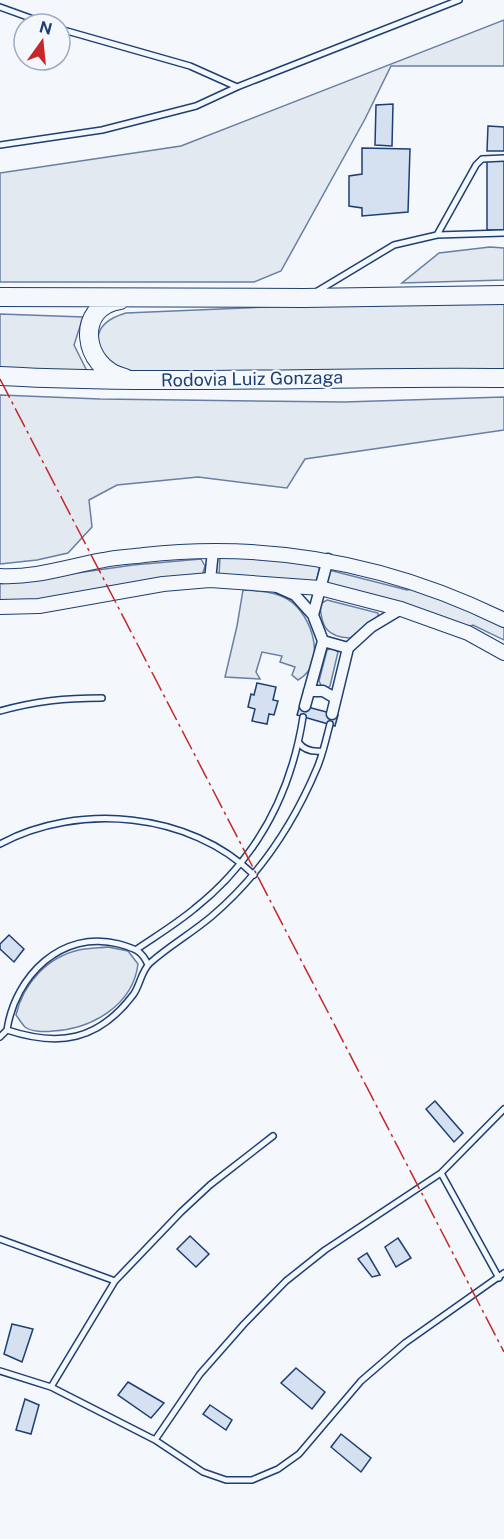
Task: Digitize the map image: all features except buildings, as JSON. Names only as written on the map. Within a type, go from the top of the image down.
[{"type":"highway","points":[[0,297],[304,298],[504,295]]},
{"type":"highway","points":[[143,381],[106,371],[91,351],[88,338],[90,326],[104,305],[113,301],[146,298]]},
{"type":"highway","name":"Rodovia Luiz Gonzaga","points":[[0,376],[143,381],[504,378]]},
{"type":"main road","points":[[0,576],[50,573],[104,560],[176,552],[270,552],[328,560],[411,582],[478,607],[504,620]]},
{"type":"main road","points":[[0,607],[39,606],[163,584],[210,580],[320,588],[401,609],[468,633],[504,653]]},
{"type":"street","points":[[210,580],[213,551]]},
{"type":"street","points":[[313,615],[328,560]]},
{"type":"street","points":[[268,584],[295,595],[313,615],[323,641],[304,712]]},
{"type":"street","points":[[331,719],[348,648],[371,627],[401,609]]},
{"type":"street","points":[[323,641],[348,648]]},
{"type":"street","points":[[309,691],[323,691],[335,698]]},
{"type":"lane","points":[[0,145],[102,130],[196,106],[237,87],[459,0]]},
{"type":"lane","points":[[72,32],[190,66],[237,87]]},
{"type":"lane","points":[[437,235],[476,165],[482,159],[504,158]]},
{"type":"lane","points":[[304,298],[394,245],[437,235],[504,233]]},
{"type":"lane","points":[[0,711],[30,703],[64,698],[102,698]]},
{"type":"lane","points":[[137,949],[194,910],[219,887],[273,816],[286,787],[299,743],[304,712]]},
{"type":"lane","points":[[7,1030],[57,1040],[100,1026],[124,1006],[135,992],[148,965],[191,934],[255,875],[280,839],[317,767],[331,719]]},
{"type":"lane","points":[[299,743],[310,751],[322,751]]},
{"type":"lane","points":[[0,844],[19,834],[70,820],[130,820],[166,826],[197,836],[219,846],[241,861],[255,875]]},
{"type":"lane","points":[[0,1037],[7,1030],[9,1013],[22,985],[49,957],[89,941],[107,941],[137,949],[145,957],[148,965]]},
{"type":"lane","points":[[154,1440],[200,1374],[286,1281],[325,1250],[441,1173],[504,1109]]},
{"type":"lane","points":[[51,1387],[114,1281],[210,1185],[273,1136]]},
{"type":"lane","points":[[441,1173],[499,1278]]},
{"type":"lane","points":[[0,1239],[114,1281]]},
{"type":"lane","points":[[0,1371],[51,1387],[154,1440],[203,1472],[226,1480],[252,1480],[278,1469],[299,1454],[361,1381],[405,1343],[504,1273]]},
{"type":"shaded area","points":[[504,20],[504,66],[391,66],[365,119],[281,271],[254,282],[0,282],[0,173],[181,146]]},
{"type":"shaded area","points":[[490,247],[504,248],[504,280],[402,283],[439,253]]},
{"type":"shaded area","points":[[504,297],[504,378],[130,376],[107,367],[98,343],[102,327],[115,317],[126,313]]},
{"type":"shaded area","points":[[0,314],[83,317],[74,345],[89,375],[0,374]]},
{"type":"shaded area","points":[[0,395],[100,399],[344,402],[504,397],[504,430],[305,459],[287,488],[198,477],[117,485],[89,500],[92,527],[68,553],[37,560],[0,564]]},
{"type":"shaded area","points":[[220,557],[277,558],[320,565],[316,584],[273,578],[219,575]]},
{"type":"shaded area","points":[[201,559],[205,566],[202,576],[44,600],[0,604],[0,584],[133,565]]},
{"type":"shaded area","points":[[329,570],[407,590],[418,588],[504,625],[504,640],[473,625],[468,627],[325,584]]},
{"type":"shaded area","points":[[243,590],[266,592],[284,597],[297,607],[304,617],[310,628],[314,652],[307,673],[298,680],[292,675],[295,667],[280,662],[282,656],[262,652],[256,672],[260,679],[225,677]]},
{"type":"shaded area","points":[[327,600],[378,613],[378,619],[350,638],[336,636],[327,629],[322,619],[320,604]]},
{"type":"shaded area","points":[[332,648],[338,652],[330,686],[326,689],[319,681],[327,650]]},
{"type":"shaded area","points":[[108,947],[128,951],[138,964],[135,979],[119,1003],[96,1020],[68,1029],[42,1031],[25,1027],[16,1015],[24,993],[38,973],[67,954],[83,949]]},
{"type":"power","points":[[0,379],[504,1352]]}]
